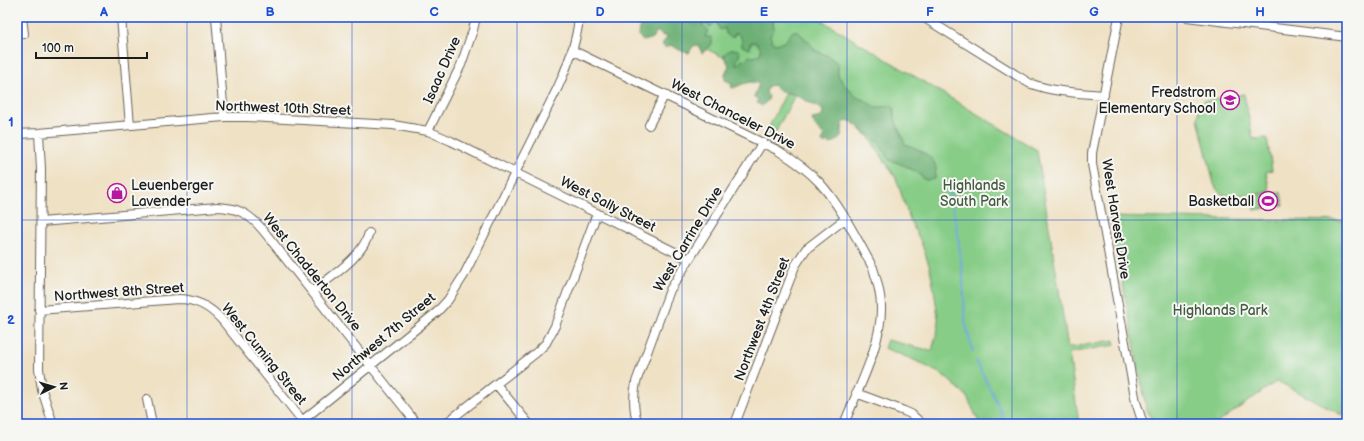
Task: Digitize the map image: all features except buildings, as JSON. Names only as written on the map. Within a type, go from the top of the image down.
[{"type":"street","points":[[22,17],[24,34]]},
{"type":"street","points":[[121,17],[130,125]]},
{"type":"street","points":[[216,17],[224,117]]},
{"type":"street","name":"Isaac Drive","points":[[428,131],[461,64],[476,17]]},
{"type":"street","name":"Northwest 7th Street","points":[[302,423],[438,312],[448,300],[464,275],[558,87],[576,39],[579,17]]},
{"type":"street","points":[[923,17],[1039,87],[1104,95]]},
{"type":"street","name":"West Harvest Drive","points":[[1119,17],[1092,153],[1093,175],[1136,402],[1143,424]]},
{"type":"street","points":[[1187,17],[1347,37]]},
{"type":"street","name":"West Chanceler Drive","points":[[572,50],[665,94],[793,159],[819,182],[830,195],[873,268],[877,280],[881,306],[879,331],[875,345],[844,424]]},
{"type":"street","points":[[649,125],[665,94]]},
{"type":"street","name":"Northwest 10th Street","points":[[17,134],[224,117],[393,125],[428,131],[515,172]]},
{"type":"street","points":[[39,133],[41,163],[39,369],[40,379],[53,424]]},
{"type":"street","name":"West Carrine Drive","points":[[638,424],[633,404],[636,382],[668,295],[762,142]]},
{"type":"street","name":"West Sally Street","points":[[515,172],[689,260]]},
{"type":"street","name":"West Chadderton Drive","points":[[41,222],[217,207],[228,207],[245,213],[254,219],[262,228],[417,424]]},
{"type":"street","points":[[445,424],[537,352],[551,336],[597,214]]},
{"type":"street","name":"Northwest 4th Street","points":[[735,424],[795,266],[806,248],[845,219]]},
{"type":"street","points":[[312,292],[362,250],[369,234]]},
{"type":"street","name":"Northwest 8th Street","points":[[39,310],[178,299],[187,299],[201,303]]},
{"type":"street","name":"West Cuming Street","points":[[201,303],[211,309],[222,320],[302,423]]},
{"type":"street","points":[[496,384],[529,424]]},
{"type":"street","points":[[856,393],[911,414],[922,424]]},
{"type":"street","points":[[147,399],[152,424]]},
{"type":"green space","points":[[633,17],[647,17],[651,20],[657,20],[657,17],[775,17],[773,22],[774,29],[770,36],[774,44],[784,42],[793,31],[797,31],[815,50],[838,63],[838,75],[843,83],[858,98],[865,100],[876,108],[891,105],[894,108],[896,122],[905,144],[929,156],[935,164],[935,179],[925,180],[916,172],[889,160],[881,146],[851,121],[844,122],[842,135],[839,139],[830,144],[828,142],[823,144],[822,141],[825,136],[817,129],[812,119],[822,117],[823,110],[796,95],[779,91],[773,85],[768,86],[766,93],[769,96],[768,100],[762,106],[757,103],[758,99],[754,97],[759,84],[749,82],[733,88],[731,87],[732,83],[725,80],[725,75],[729,65],[724,55],[730,50],[738,50],[740,53],[736,65],[739,64],[743,59],[746,60],[749,56],[754,57],[760,54],[761,49],[756,42],[751,42],[750,49],[742,46],[741,38],[738,34],[736,33],[733,37],[729,36],[726,33],[725,28],[720,30],[716,22],[710,27],[704,23],[702,25],[708,30],[705,37],[711,37],[712,44],[702,53],[698,45],[693,46],[689,53],[681,51],[670,45],[666,48],[662,45],[668,36],[663,36],[657,31],[653,38],[643,41],[639,36],[640,26],[634,21]]},
{"type":"green space","name":"Highlands South Park","points":[[646,17],[816,17],[1037,150],[1068,348],[1114,340],[1115,345],[1069,353],[1079,424],[980,424],[966,395],[943,375],[914,360],[884,348],[887,340],[932,351],[939,325],[930,268],[921,242],[910,220],[896,178],[868,136],[845,115],[796,93],[773,137],[766,133],[788,89],[684,38]]},
{"type":"green space","points":[[1244,94],[1253,139],[1267,138],[1272,170],[1266,172],[1270,192],[1226,195],[1219,192],[1214,184],[1198,119],[1199,109],[1204,101]]},
{"type":"green space","name":"Basketball","points":[[1281,192],[1283,205],[1255,210],[1253,196]]},
{"type":"green space","name":"Highlands Park","points":[[1110,217],[1347,221],[1347,406],[1342,415],[1277,381],[1216,424],[1153,424],[1146,407]]},
{"type":"waterway","points":[[949,190],[957,229],[963,277],[965,322],[973,352]]},
{"type":"waterway","points":[[976,361],[999,407],[1005,424]]},
{"type":"place","name":"Fredstrom Elementary School","points":[[1230,100]]},
{"type":"place","name":"Leuenberger Lavender","points":[[117,193]]},
{"type":"place","name":"Basketball","points":[[1268,201]]}]
